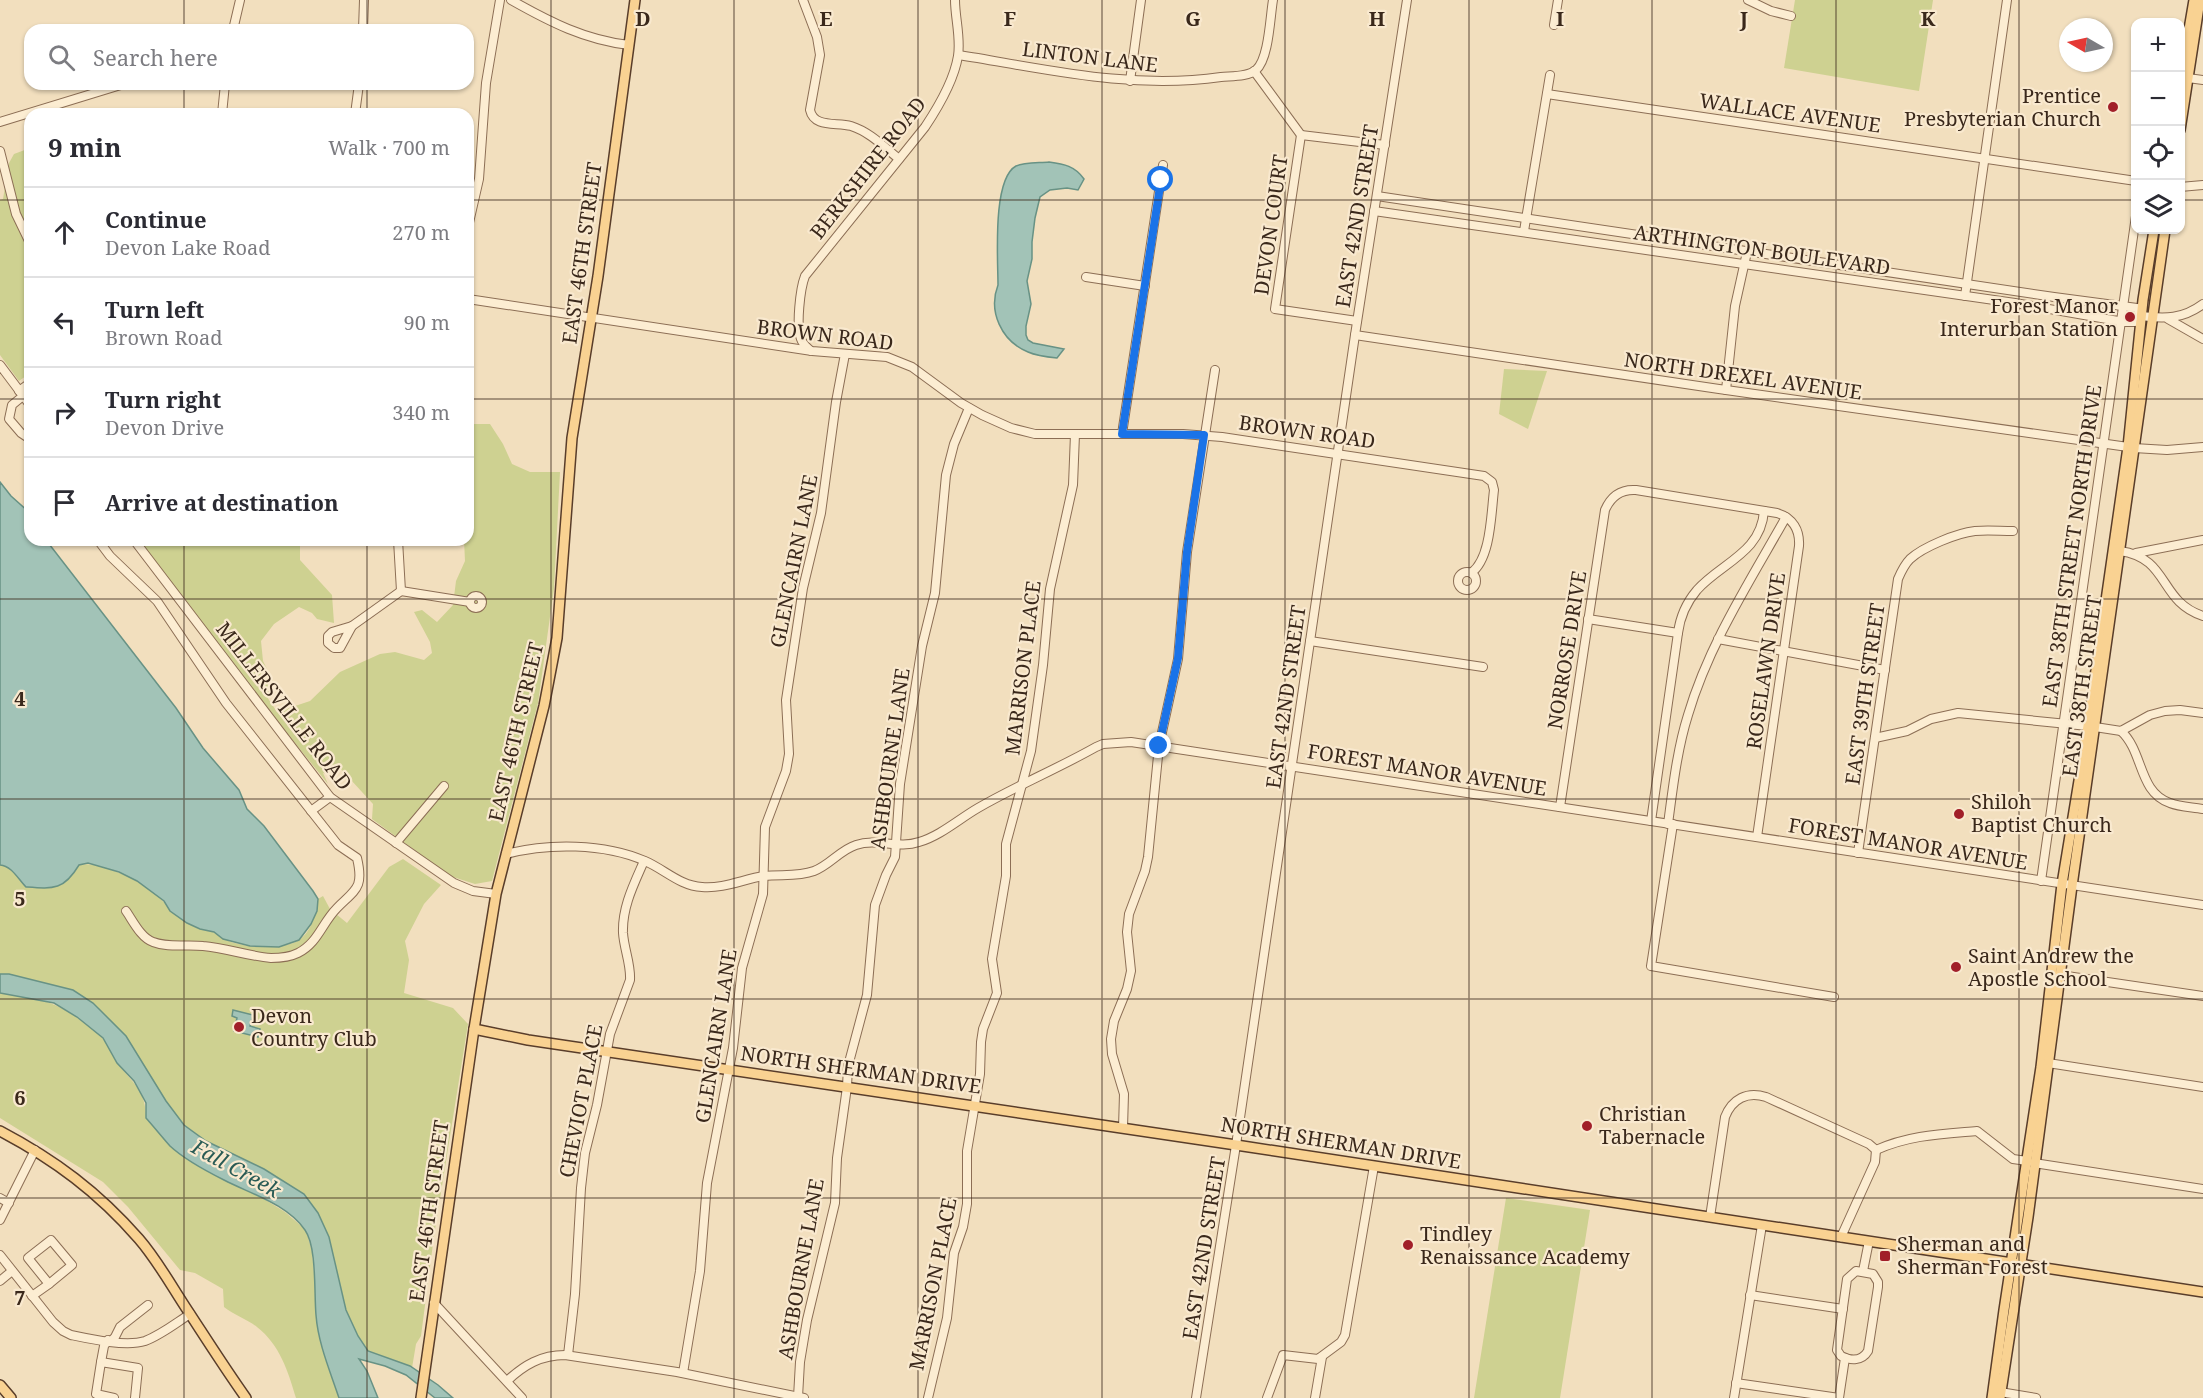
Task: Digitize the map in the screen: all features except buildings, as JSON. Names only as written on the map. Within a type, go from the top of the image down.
[{"type":"main road","name":"EAST 46TH STREET","points":[[421,1398],[474,1029],[496,894],[546,698],[557,638],[572,438],[635,0]]},
{"type":"main road","points":[[2185,72],[2194,0]]},
{"type":"main road","points":[[2185,75],[2200,0]]},
{"type":"main road","name":"EAST 38TH STREET","points":[[2145,317],[2143,300],[2153,234]]},
{"type":"main road","name":"EAST 38TH STREET","points":[[1997,1396],[2030,1162],[2045,1033],[2120,551],[2145,317],[2164,234]]},
{"type":"main road","name":"EAST 38TH STREET","points":[[2092,727],[2131,447]]},
{"type":"main road","name":"EAST 38TH STREET","points":[[2030,1162],[2048,1063],[2060,975],[2067,885]]},
{"type":"main road","name":"NORTH SHERMAN DRIVE","points":[[474,1029],[606,1051],[2203,1292]]},
{"type":"main road","points":[[0,1131],[36,1150],[79,1180],[119,1217],[153,1257],[246,1398]]},
{"type":"main road","points":[[0,1384],[11,1398]]},
{"type":"street","points":[[234,24],[240,0]]},
{"type":"street","points":[[363,24],[364,0]]},
{"type":"street","points":[[474,201],[479,179],[486,83],[500,0]]},
{"type":"street","points":[[511,0],[573,32],[601,41],[629,45]]},
{"type":"street","points":[[803,0],[817,37],[820,55],[810,110],[812,117],[818,122],[860,129],[899,159]]},
{"type":"street","name":"BERKSHIRE ROAD","points":[[811,351],[803,343],[800,335],[801,291],[805,276],[938,107],[959,55],[955,0]]},
{"type":"street","points":[[1130,81],[1141,0]]},
{"type":"street","points":[[1273,0],[1264,59],[1254,71],[1300,135],[1385,145]]},
{"type":"street","name":"EAST 42ND STREET","points":[[1196,1398],[1407,0]]},
{"type":"street","points":[[1554,25],[1558,0]]},
{"type":"street","points":[[1748,0],[1773,12],[1791,16]]},
{"type":"street","points":[[1965,296],[2007,0]]},
{"type":"street","name":"LINTON LANE","points":[[959,55],[1130,81],[1190,81],[1254,71]]},
{"type":"street","points":[[1524,231],[1550,75]]},
{"type":"street","points":[[2185,80],[2203,80]]},
{"type":"street","points":[[46,108],[104,90]]},
{"type":"street","points":[[223,108],[224,90]]},
{"type":"street","points":[[356,108],[358,90]]},
{"type":"street","name":"WALLACE AVENUE","points":[[1547,94],[2131,180]]},
{"type":"street","points":[[0,122],[24,115]]},
{"type":"street","name":"DEVON COURT","points":[[1300,135],[1275,309],[1357,321]]},
{"type":"street","points":[[0,151],[16,214],[24,231]]},
{"type":"street","points":[[1122,434],[1163,165]]},
{"type":"street","points":[[2185,187],[2203,185]]},
{"type":"street","name":"ARTHINGTON BOULEVARD","points":[[1377,196],[2054,297],[2122,305],[2137,308],[2145,317]]},
{"type":"street","name":"ARTHINGTON BOULEVARD","points":[[1374,211],[1524,231],[2134,322],[2145,317],[2168,319],[2190,312],[2203,304]]},
{"type":"street","name":"EAST 38TH STREET NORTH DRIVE","points":[[2041,881],[2133,234]]},
{"type":"street","points":[[1726,390],[1735,306],[1747,252]]},
{"type":"street","points":[[1086,277],[1145,286]]},
{"type":"street","name":"BROWN ROAD","points":[[474,300],[811,351],[875,354],[904,362],[969,408],[995,422],[1044,435],[1204,435],[1481,475],[1490,479],[1494,490],[1485,553],[1480,566],[1471,573]]},
{"type":"street","points":[[2168,319],[2203,339]]},
{"type":"street","name":"NORTH DREXEL AVENUE","points":[[1355,335],[2103,445],[2167,450],[2203,447]]},
{"type":"street","name":"GLENCAIRN LANE","points":[[683,1373],[700,1271],[707,1183],[729,1069],[742,968],[762,899],[765,828],[786,771],[789,754],[786,700],[803,588],[821,513],[845,354]]},
{"type":"street","points":[[0,365],[24,397]]},
{"type":"street","points":[[1123,1128],[1124,1094],[1112,1054],[1111,1039],[1114,1021],[1127,989],[1131,971],[1128,920],[1130,908],[1145,871],[1159,746],[1178,658],[1187,552],[1215,370]]},
{"type":"street","points":[[24,390],[10,408],[9,419],[24,433]]},
{"type":"street","name":"ASHBOURNE LANE","points":[[801,1398],[800,1362],[807,1320],[835,1203],[837,1158],[850,1054],[861,1021],[869,980],[875,905],[895,857],[900,784],[922,646],[935,593],[944,484],[952,450],[969,408]]},
{"type":"street","name":"MARRISON PLACE","points":[[928,1398],[947,1318],[954,1253],[963,1227],[967,1204],[967,1151],[980,1074],[982,1034],[997,993],[992,959],[1006,876],[1006,843],[1031,751],[1040,692],[1051,580],[1073,486],[1075,434]]},
{"type":"street","name":"NORROSE DRIVE","points":[[1560,807],[1604,512],[1611,500],[1621,492],[1635,490],[1764,511]]},
{"type":"street","points":[[1651,821],[1678,633],[1685,608],[1696,591],[1740,557],[1754,542],[1764,511],[1786,517],[1718,639],[1696,690],[1681,738],[1651,966],[1834,997]]},
{"type":"street","name":"ROSELAWN DRIVE","points":[[1757,837],[1800,540],[1795,525],[1786,517]]},
{"type":"street","name":"EAST 39TH STREET","points":[[1858,853],[1898,579],[1906,564],[1923,550],[1963,533],[2013,531]]},
{"type":"street","points":[[2120,551],[2136,553],[2203,540]]},
{"type":"street","points":[[102,546],[157,601],[226,703],[338,845],[357,858],[360,871],[357,888],[337,908],[309,946],[298,953],[282,957],[268,957],[203,946],[154,943],[146,938],[126,911]]},
{"type":"street","name":"MILLERSVILLE ROAD","points":[[139,546],[330,798],[454,884],[473,891],[496,894]]},
{"type":"street","points":[[398,546],[401,591]]},
{"type":"street","points":[[2136,553],[2155,568],[2176,600],[2188,610],[2203,616]]},
{"type":"street","points":[[352,626],[401,591],[470,602]]},
{"type":"street","points":[[1588,619],[1678,633]]},
{"type":"street","points":[[1718,639],[1885,670]]},
{"type":"street","points":[[1310,641],[1483,667]]},
{"type":"street","points":[[1875,738],[1907,731],[1931,719],[1955,713],[2064,723],[2121,731],[2150,715],[2165,711],[2203,712]]},
{"type":"street","points":[[2121,731],[2135,748],[2145,779],[2155,793],[2169,803],[2203,809]]},
{"type":"street","name":"FOREST MANOR AVENUE","points":[[506,854],[537,848],[579,847],[628,855],[645,861],[683,883],[697,887],[717,887],[764,876],[812,872],[858,844],[872,842],[911,844],[928,839],[979,807],[1103,744],[1131,742],[2203,905]]},
{"type":"street","points":[[396,843],[444,786]]},
{"type":"street","points":[[311,811],[330,798]]},
{"type":"street","name":"CHEVIOT PLACE","points":[[568,1355],[577,1267],[582,1173],[612,1026],[630,981],[623,934],[625,908],[645,861]]},
{"type":"street","points":[[2060,975],[2203,996]]},
{"type":"street","points":[[2048,1063],[2203,1087]]},
{"type":"street","points":[[1710,1217],[1725,1117],[1732,1104],[1745,1096],[1766,1097],[1869,1144],[1876,1150]]},
{"type":"street","points":[[1876,1150],[1919,1136],[1977,1131],[2013,1159],[2203,1189]]},
{"type":"street","points":[[0,1220],[36,1150]]},
{"type":"street","points":[[1841,1237],[1875,1162],[1876,1150]]},
{"type":"street","points":[[1268,1398],[1283,1355],[1317,1360],[1341,1342],[1345,1335],[1374,1166]]},
{"type":"street","points":[[0,1198],[9,1203]]},
{"type":"street","points":[[1734,1398],[1762,1225]]},
{"type":"street","points":[[32,1296],[49,1284],[72,1266],[51,1240],[28,1258],[49,1284]]},
{"type":"street","points":[[1863,1271],[1869,1241]]},
{"type":"street","points":[[0,1255],[53,1322],[63,1331],[73,1335],[128,1343],[143,1342],[190,1314]]},
{"type":"street","points":[[0,1281],[12,1271]]},
{"type":"street","points":[[1863,1271],[1873,1274],[1878,1282],[1868,1351],[1861,1358],[1845,1358],[1838,1350],[1847,1280],[1853,1272],[1863,1271]]},
{"type":"street","points":[[1750,1295],[1843,1309]]},
{"type":"street","points":[[434,1303],[522,1398]]},
{"type":"street","points":[[114,1398],[96,1394],[104,1346],[115,1337],[120,1327],[148,1305]]},
{"type":"street","points":[[507,1381],[534,1361],[551,1356],[568,1355],[683,1373],[801,1398]]},
{"type":"street","points":[[1315,1398],[1322,1357]]},
{"type":"street","points":[[1736,1383],[1839,1398],[1845,1358]]},
{"type":"street","points":[[101,1362],[138,1368],[135,1398]]},
{"type":"street","points":[[1997,1396],[2036,1398]]},
{"type":"green space","points":[[1795,0],[1933,0],[1919,91],[1784,68]]},
{"type":"green space","points":[[24,150],[24,377],[19,381],[0,355],[0,200],[3,199],[9,163],[14,154]]},
{"type":"green space","points":[[1504,369],[1547,371],[1528,429],[1499,414]]},
{"type":"green space","points":[[474,424],[490,424],[512,464],[530,472],[560,472],[554,588],[538,703],[492,881],[475,884],[450,876],[372,819],[373,804],[340,768],[332,775],[323,773],[328,784],[248,685],[144,546],[300,546],[300,560],[332,595],[334,623],[317,619],[312,613],[299,607],[274,624],[261,641],[263,661],[277,689],[267,693],[267,697],[277,712],[310,701],[340,672],[380,654],[395,652],[424,660],[432,653],[430,642],[414,612],[422,610],[437,622],[453,605],[456,581],[465,561],[464,546],[474,546]]},
{"type":"green space","points":[[403,859],[441,885],[424,904],[405,941],[409,960],[404,993],[453,1008],[468,1024],[434,1236],[421,1336],[416,1344],[412,1368],[368,1351],[358,1336],[346,1310],[329,1237],[304,1194],[264,1169],[206,1141],[184,1125],[166,1101],[126,1036],[93,1003],[73,990],[9,974],[0,974],[0,865],[11,870],[26,887],[44,888],[63,883],[79,865],[108,868],[143,884],[189,923],[239,944],[272,947],[292,943],[303,937],[313,922],[318,899],[323,896],[330,909],[347,923],[389,867]]},
{"type":"green space","points":[[0,993],[48,1002],[78,1018],[100,1036],[117,1063],[133,1082],[144,1101],[146,1118],[197,1165],[264,1199],[285,1212],[306,1230],[312,1252],[316,1315],[327,1364],[339,1398],[296,1398],[286,1368],[272,1342],[257,1327],[224,1307],[223,1289],[195,1273],[180,1270],[128,1207],[103,1182],[0,1118]]},
{"type":"green space","points":[[1506,1198],[1590,1210],[1560,1398],[1474,1398]]},
{"type":"water","points":[[1049,162],[1069,166],[1084,179],[1078,190],[1067,188],[1050,190],[1040,197],[1035,218],[1032,259],[1027,281],[1031,304],[1026,335],[1033,343],[1064,349],[1057,358],[1031,353],[1011,341],[999,324],[995,305],[998,285],[998,221],[1003,187],[1008,174],[1016,166]]},
{"type":"water","points":[[0,482],[24,508],[24,546],[51,546],[176,708],[203,748],[239,790],[247,809],[264,826],[313,891],[318,899],[317,911],[299,940],[279,947],[250,946],[223,939],[214,932],[187,923],[170,911],[164,901],[137,881],[119,872],[88,863],[79,865],[68,879],[57,886],[51,888],[26,887],[11,870],[0,865]]},
{"type":"water","name":"Fall Creek","points":[[0,974],[9,974],[73,990],[93,1003],[126,1036],[166,1101],[184,1125],[206,1141],[264,1169],[304,1194],[318,1213],[329,1237],[346,1310],[368,1351],[410,1366],[453,1398],[435,1398],[406,1375],[359,1359],[367,1371],[378,1398],[339,1398],[319,1336],[312,1247],[305,1230],[279,1206],[210,1173],[189,1161],[170,1146],[146,1118],[146,1103],[134,1081],[117,1063],[103,1038],[77,1017],[54,1003],[0,993]]},
{"type":"water","points":[[233,1010],[253,1015],[250,1026],[260,1029],[258,1037],[234,1031],[237,1018],[232,1016]]},
{"type":"place","name":"Prentice Presbyterian Church","points":[[2113,107]]},
{"type":"place","name":"Forest Manor Interurban Station","points":[[2130,317]]},
{"type":"place","name":"Shiloh Baptist Church","points":[[1959,814]]},
{"type":"place","name":"Saint Andrew the Apostle School","points":[[1956,967]]},
{"type":"place","name":"Devon Country Club","points":[[239,1027]]},
{"type":"place","name":"Christian Tabernacle","points":[[1587,1126]]},
{"type":"place","name":"Tindley Renaissance Academy","points":[[1408,1245]]},
{"type":"place","name":"Sherman and Sherman Forest","points":[[1885,1256]]},
{"type":"route","points":[[1159,746],[1180,646],[1187,552],[1204,435],[1122,434],[1161,180]]}]
